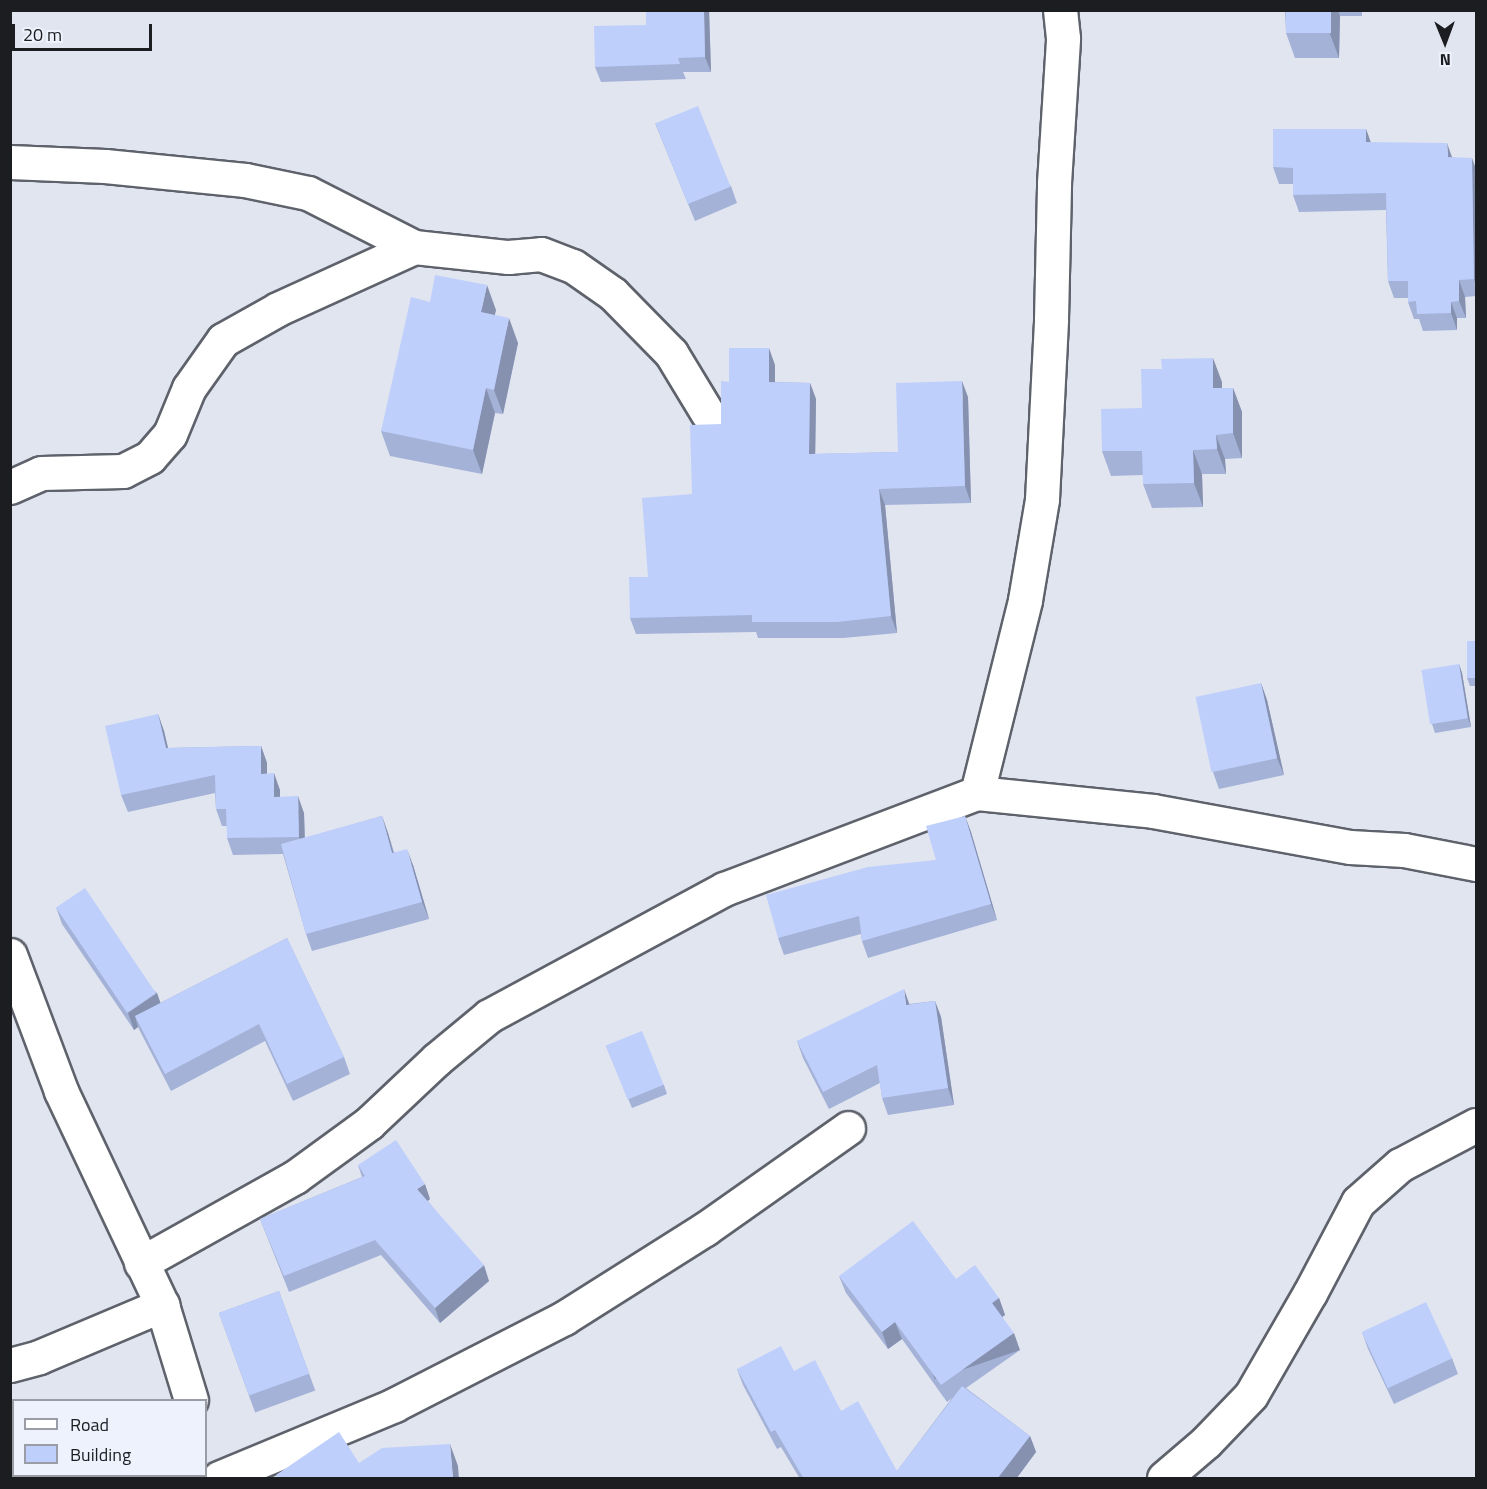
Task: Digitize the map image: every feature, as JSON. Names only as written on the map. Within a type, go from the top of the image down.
[{"type":"street","points":[[977,793],[1025,600],[1041,499],[1051,319],[1054,183],[1063,38],[1060,10]]},
{"type":"street","points":[[10,162],[105,166],[245,180],[308,193],[414,247],[508,257],[541,255],[573,266],[613,294],[672,353],[708,414]]},
{"type":"street","points":[[10,487],[41,473],[123,471],[150,458],[170,434],[189,388],[223,340],[278,309],[414,247]]},
{"type":"street","points":[[141,1263],[295,1177],[369,1123],[437,1059],[489,1016],[724,890],[977,793],[1153,811],[1350,847],[1404,850],[1476,864]]},
{"type":"street","points":[[10,955],[61,1091],[162,1305],[190,1399]]},
{"type":"street","points":[[1164,1479],[1206,1442],[1251,1395],[1310,1293],[1358,1202],[1400,1165],[1476,1125]]},
{"type":"street","points":[[219,1479],[394,1405],[564,1318],[705,1229],[848,1128]]},
{"type":"street","points":[[10,1365],[39,1357],[162,1305]]},
{"type":"building","points":[[646,10],[704,10],[705,57],[678,58],[680,64],[595,67],[594,26],[646,25]]},
{"type":"building","points":[[1286,10],[1331,10],[1331,33],[1286,33]]},
{"type":"building","points":[[698,106],[731,187],[688,204],[655,123]]},
{"type":"building","points":[[1273,129],[1366,129],[1366,142],[1447,143],[1448,157],[1472,158],[1474,279],[1459,280],[1459,301],[1451,302],[1451,313],[1417,314],[1416,301],[1408,302],[1408,281],[1388,281],[1386,193],[1293,195],[1293,168],[1273,167]]},
{"type":"building","points":[[435,275],[487,285],[481,312],[509,318],[494,390],[486,388],[473,450],[381,431],[411,297],[430,302]]},
{"type":"building","points":[[729,348],[769,348],[769,382],[810,383],[809,454],[898,452],[896,383],[962,381],[965,486],[879,489],[891,616],[837,622],[752,622],[752,615],[630,618],[629,577],[648,577],[642,498],[692,494],[690,425],[721,424],[721,381],[729,382]]},
{"type":"building","points":[[1213,358],[1213,388],[1233,388],[1233,433],[1216,435],[1217,449],[1193,450],[1194,483],[1143,484],[1142,451],[1102,451],[1101,409],[1142,408],[1141,369],[1162,369],[1161,359]]},
{"type":"building","points":[[1467,641],[1476,641],[1476,678],[1467,678]]},
{"type":"building","points":[[1459,664],[1468,718],[1430,724],[1421,670]]},
{"type":"building","points":[[1261,683],[1277,758],[1211,772],[1195,697]]},
{"type":"building","points":[[158,714],[166,748],[261,746],[261,774],[274,773],[274,797],[298,796],[299,837],[227,838],[226,809],[216,809],[215,775],[121,795],[105,726]]},
{"type":"building","points":[[382,816],[392,853],[407,849],[422,902],[306,934],[281,844]]},
{"type":"building","points":[[965,816],[991,904],[862,941],[859,916],[778,938],[766,895],[868,867],[936,860],[926,826]]},
{"type":"building","points":[[85,888],[156,993],[127,1013],[56,908]]},
{"type":"building","points":[[287,938],[344,1057],[287,1084],[259,1024],[165,1074],[135,1016]]},
{"type":"building","points":[[904,989],[906,1005],[935,1001],[948,1088],[882,1098],[877,1065],[823,1092],[797,1041]]},
{"type":"building","points":[[642,1031],[664,1085],[628,1099],[606,1046]]},
{"type":"building","points":[[396,1140],[425,1184],[417,1189],[484,1265],[435,1308],[375,1240],[284,1276],[260,1219],[365,1176],[358,1165]]},
{"type":"building","points":[[913,1221],[956,1279],[975,1265],[999,1298],[992,1303],[1014,1333],[941,1385],[895,1322],[882,1332],[839,1276]]},
{"type":"building","points":[[279,1291],[309,1374],[249,1396],[219,1313]]},
{"type":"building","points":[[1426,1302],[1452,1358],[1388,1388],[1362,1332]]},
{"type":"building","points":[[781,1346],[794,1371],[815,1360],[841,1411],[858,1401],[897,1471],[962,1386],[1030,1436],[997,1479],[804,1479],[775,1430],[771,1432],[737,1369]]},
{"type":"building","points":[[339,1432],[359,1463],[382,1448],[450,1444],[453,1479],[278,1479],[276,1475]]}]
